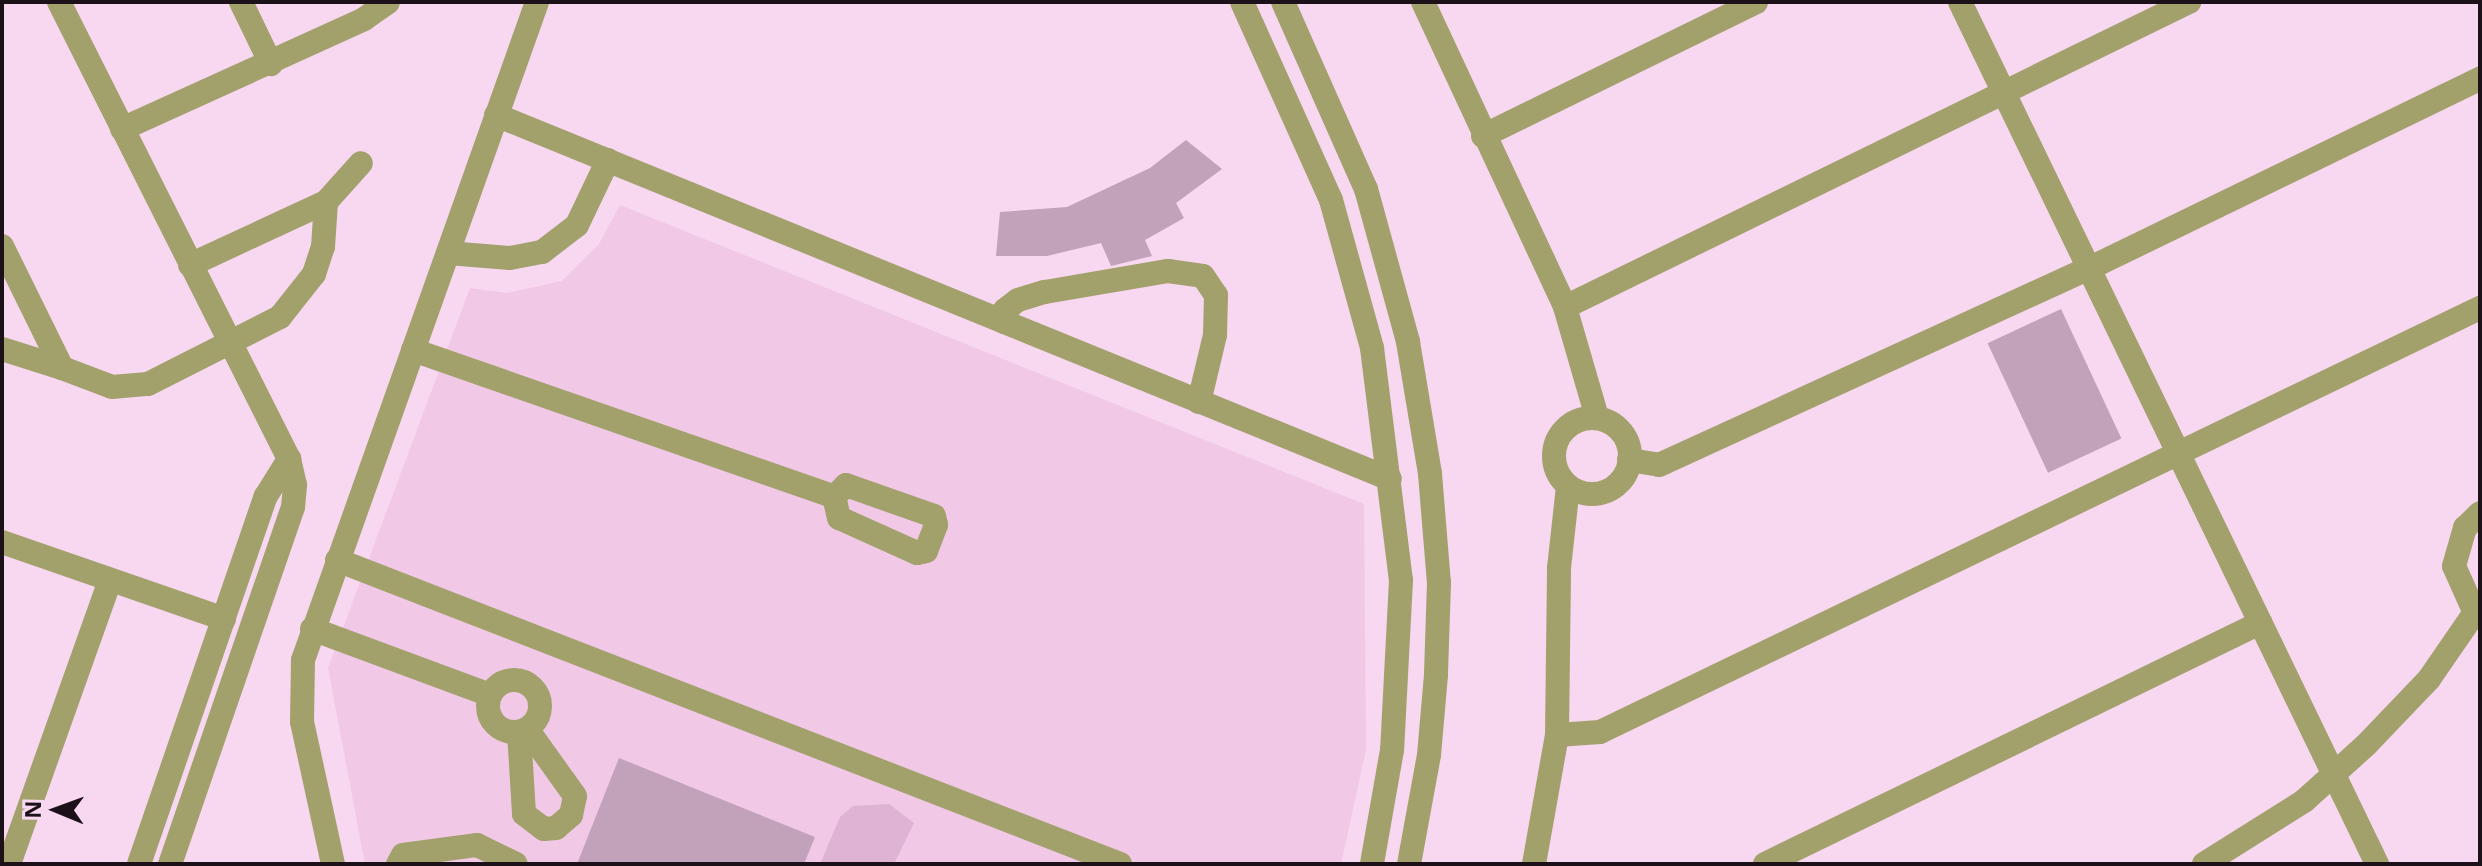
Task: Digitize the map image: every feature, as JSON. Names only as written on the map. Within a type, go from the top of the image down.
[{"type":"street","points":[[59,2],[229,347],[289,459],[293,507],[170,864]]},
{"type":"street","points":[[241,2],[271,64]]},
{"type":"street","points":[[122,129],[271,64],[364,19],[388,2]]},
{"type":"street","points":[[333,864],[302,722],[303,660],[537,2]]},
{"type":"street","points":[[1242,2],[1331,200],[1372,348],[1401,580],[1392,750],[1372,864]]},
{"type":"street","points":[[1283,2],[1366,189],[1393,283],[1430,474],[1439,583],[1429,755],[1409,864]]},
{"type":"street","points":[[1423,2],[1565,307],[1597,417]]},
{"type":"street","points":[[1483,136],[1756,2]]},
{"type":"street","points":[[1960,2],[2175,453],[2377,864]]},
{"type":"street","points":[[1565,307],[2189,2]]},
{"type":"street","points":[[1629,460],[1659,465],[2088,269],[2480,79]]},
{"type":"street","points":[[496,115],[1390,479]]},
{"type":"street","points":[[448,253],[510,258],[542,252],[577,225],[608,160]]},
{"type":"street","points":[[190,265],[326,202],[361,163]]},
{"type":"street","points":[[2,349],[112,387],[148,384],[229,347],[280,317],[314,274],[323,247],[326,202]]},
{"type":"street","points":[[2,246],[62,368]]},
{"type":"street","points":[[1004,322],[1005,310],[1018,300],[1045,292],[1168,271],[1203,276],[1216,295],[1215,335],[1199,402]]},
{"type":"street","points":[[1358,292],[1393,283]]},
{"type":"street","points":[[1557,735],[1600,732],[2480,308]]},
{"type":"street","points":[[413,350],[834,497]]},
{"type":"street","points":[[1597,417],[1615,424],[1625,437],[1629,460],[1625,474],[1612,488],[1588,493],[1568,487],[1555,467],[1556,445],[1572,424],[1597,417]]},
{"type":"street","points":[[139,864],[250,541],[274,480],[289,459]]},
{"type":"street","points":[[1534,864],[1557,735],[1560,543],[1568,487]]},
{"type":"street","points":[[2204,864],[2304,801],[2429,679],[2478,609],[2454,566],[2465,528],[2480,513]]},
{"type":"street","points":[[250,541],[278,552]]},
{"type":"street","points":[[2,542],[224,619]]},
{"type":"street","points":[[337,560],[1120,864]]},
{"type":"street","points":[[9,864],[110,580]]},
{"type":"street","points":[[1765,864],[2260,623]]},
{"type":"street","points":[[312,629],[490,695]]},
{"type":"street","points":[[509,680],[533,687],[540,711],[523,730],[507,731],[492,721],[490,695],[509,680]]},
{"type":"street","points":[[192,712],[221,722]]},
{"type":"street","points":[[398,864],[403,855],[473,854],[516,864]]},
{"type":"shaded area","points":[[620,205],[1364,504],[1366,750],[1341,864],[365,864],[328,668],[470,288],[507,293],[562,281],[599,244]]},
{"type":"shaded area","points":[[889,804],[914,823],[894,864],[820,864],[840,817],[853,806]]},
{"type":"building","points":[[1186,140],[1222,169],[1176,203],[1184,218],[1145,240],[1152,256],[1111,266],[1101,243],[1047,256],[996,256],[1000,212],[1067,207],[1150,168]]},
{"type":"building","points":[[2061,309],[2121,439],[2048,473],[1988,343]]},
{"type":"building","points":[[619,758],[815,837],[804,864],[577,864]]}]
